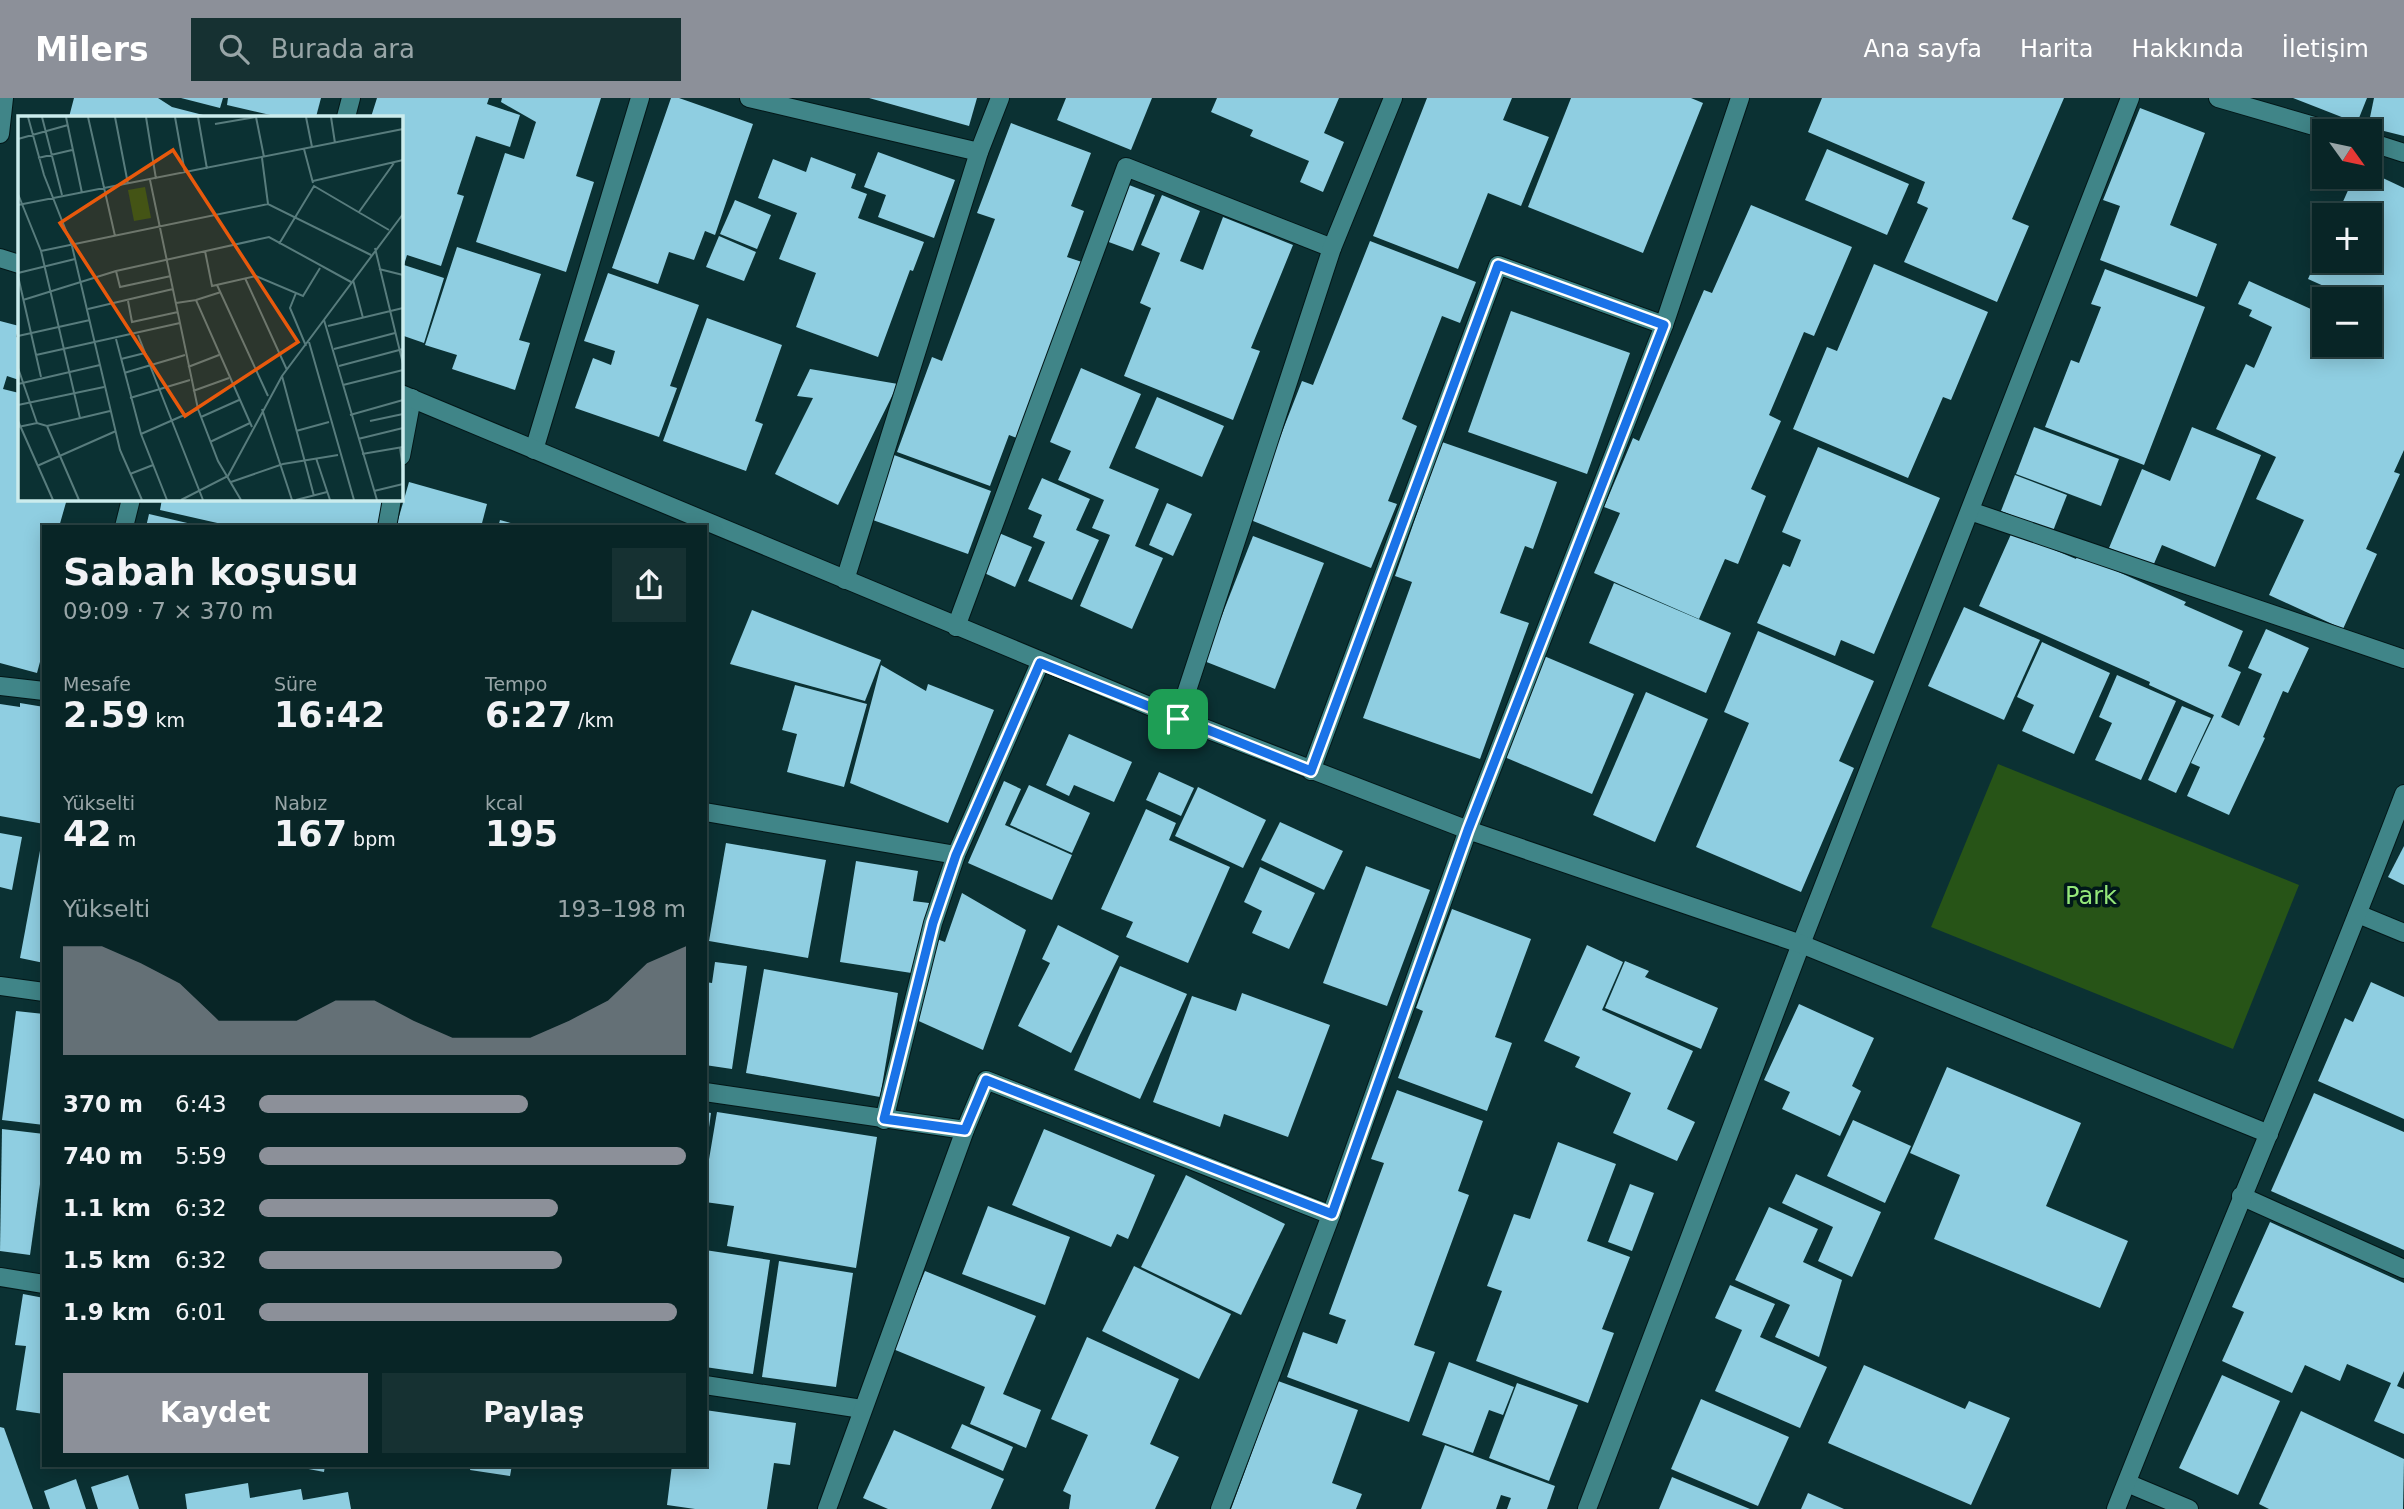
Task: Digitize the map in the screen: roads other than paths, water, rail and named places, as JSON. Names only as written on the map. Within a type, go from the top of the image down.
[{"type":"street","points":[[0,134],[4,98]]},
{"type":"street","points":[[346,116],[351,98]]},
{"type":"street","points":[[534,450],[640,98]]},
{"type":"street","points":[[749,98],[777,102],[979,152]]},
{"type":"street","points":[[845,580],[979,152],[1000,98]]},
{"type":"street","points":[[1178,719],[1332,248],[1393,98]]},
{"type":"street","points":[[1220,1509],[1332,1214],[1468,830],[1664,325],[1740,98]]},
{"type":"street","points":[[1587,1509],[1801,944],[2130,98]]},
{"type":"street","points":[[2217,98],[2312,126]]},
{"type":"street","points":[[2382,146],[2404,153]]},
{"type":"street","points":[[956,627],[1126,167],[1332,248]]},
{"type":"street","points":[[0,258],[18,264]]},
{"type":"street","points":[[1311,771],[1498,265],[1664,325]]},
{"type":"street","points":[[402,444],[406,396],[1178,719],[1468,830],[1801,944],[2269,1134]]},
{"type":"street","points":[[124,525],[131,500]]},
{"type":"street","points":[[387,525],[392,500]]},
{"type":"street","points":[[1970,511],[2404,659]]},
{"type":"street","points":[[884,1119],[933,923],[956,855],[1040,663]]},
{"type":"street","points":[[0,686],[42,691]]},
{"type":"street","points":[[2116,1509],[2241,1196],[2269,1134],[2358,914],[2404,793]]},
{"type":"street","points":[[707,813],[956,855]]},
{"type":"street","points":[[2358,914],[2404,933]]},
{"type":"street","points":[[0,986],[42,992]]},
{"type":"street","points":[[827,1509],[965,1130],[986,1080],[1332,1214]]},
{"type":"street","points":[[707,1092],[965,1130]]},
{"type":"street","points":[[2241,1196],[2404,1269]]},
{"type":"street","points":[[0,1278],[42,1284]]},
{"type":"street","points":[[707,1385],[862,1409]]},
{"type":"street","points":[[2127,1482],[2189,1509]]},
{"type":"park label","name":"Park","points":[[2091,896]]}]
